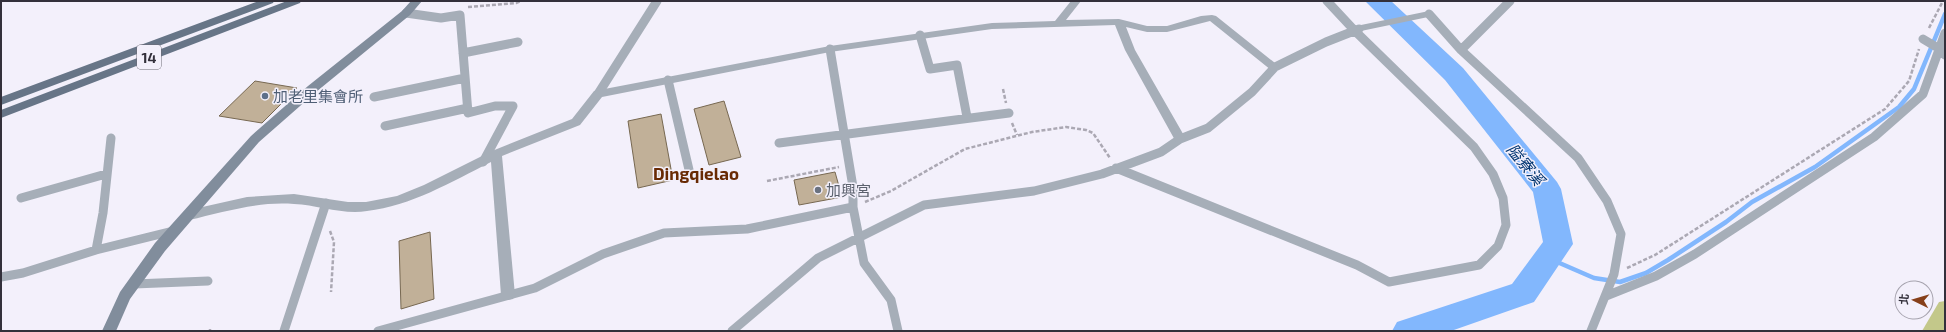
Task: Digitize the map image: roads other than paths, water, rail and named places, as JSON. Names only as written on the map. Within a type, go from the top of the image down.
[{"type":"main road","name":"14","points":[[1,101],[269,1]]},
{"type":"main road","name":"14","points":[[1,114],[296,1]]},
{"type":"street","points":[[109,331],[125,296],[173,231],[189,215],[255,139],[312,89],[406,13],[417,1]]},
{"type":"street","points":[[1058,24],[1076,1]]},
{"type":"street","points":[[1358,29],[1416,15],[1429,14]]},
{"type":"street","points":[[189,215],[248,202],[294,199],[318,203],[326,202],[348,207],[366,207],[399,200],[483,162],[496,154],[576,122],[598,94],[830,49],[920,35],[992,26],[1119,22],[1147,29],[1167,29],[1201,19],[1212,18],[1275,68]]},
{"type":"street","points":[[1119,22],[1130,50],[1180,139]]},
{"type":"street","points":[[496,154],[508,295]]},
{"type":"lane","points":[[598,94],[657,1]]},
{"type":"lane","points":[[1116,168],[1357,265],[1389,282],[1479,265],[1498,246],[1506,225],[1503,198],[1493,174],[1474,147],[1358,29],[1327,1]]},
{"type":"lane","points":[[1461,50],[1510,1]]},
{"type":"lane","points":[[406,13],[441,18],[460,15],[468,113],[494,106],[513,106],[483,162]]},
{"type":"lane","points":[[1429,14],[1461,50],[1578,158],[1607,201],[1621,234],[1614,274],[1591,331]]},
{"type":"lane","points":[[732,331],[818,258],[859,236],[924,206],[1034,191],[1102,174],[1160,152],[1180,139],[1208,128],[1252,92],[1275,68],[1326,42],[1358,29]]},
{"type":"lane","points":[[1606,296],[1656,276],[1695,254],[1874,137],[1923,94],[1942,52],[1945,33]]},
{"type":"lane","points":[[920,35],[930,70],[957,65],[967,117]]},
{"type":"lane","points":[[1923,39],[1942,52]]},
{"type":"lane","points":[[463,53],[518,42]]},
{"type":"lane","points":[[830,49],[853,187],[853,207],[864,262],[891,300],[898,331]]},
{"type":"lane","points":[[374,97],[465,78]]},
{"type":"lane","points":[[668,80],[690,174]]},
{"type":"lane","points":[[385,126],[468,108]]},
{"type":"lane","points":[[779,143],[967,117],[1009,113]]},
{"type":"lane","points":[[96,250],[103,213],[111,138]]},
{"type":"lane","points":[[21,198],[106,174]]},
{"type":"lane","points":[[284,331],[326,202]]},
{"type":"lane","points":[[378,331],[535,288],[603,254],[664,233],[711,232],[748,229],[853,207]]},
{"type":"lane","points":[[1,278],[96,250],[173,231]]},
{"type":"lane","points":[[134,284],[208,281]]},
{"type":"waterway","name":"隘寮溪","points":[[1377,1],[1454,74],[1547,189],[1558,244],[1523,293],[1422,328],[1408,331]]},
{"type":"waterway","points":[[1548,258],[1594,278],[1620,282],[1646,273],[1668,260],[1726,222],[1752,202],[1815,167],[1899,107],[1914,89],[1945,14]]},
{"type":"place","name":"加老里集會所","points":[[265,96]]},
{"type":"place","name":"加興宮","points":[[818,190]]},
{"type":"district","name":"Dingqielao","points":[[696,173]]}]
